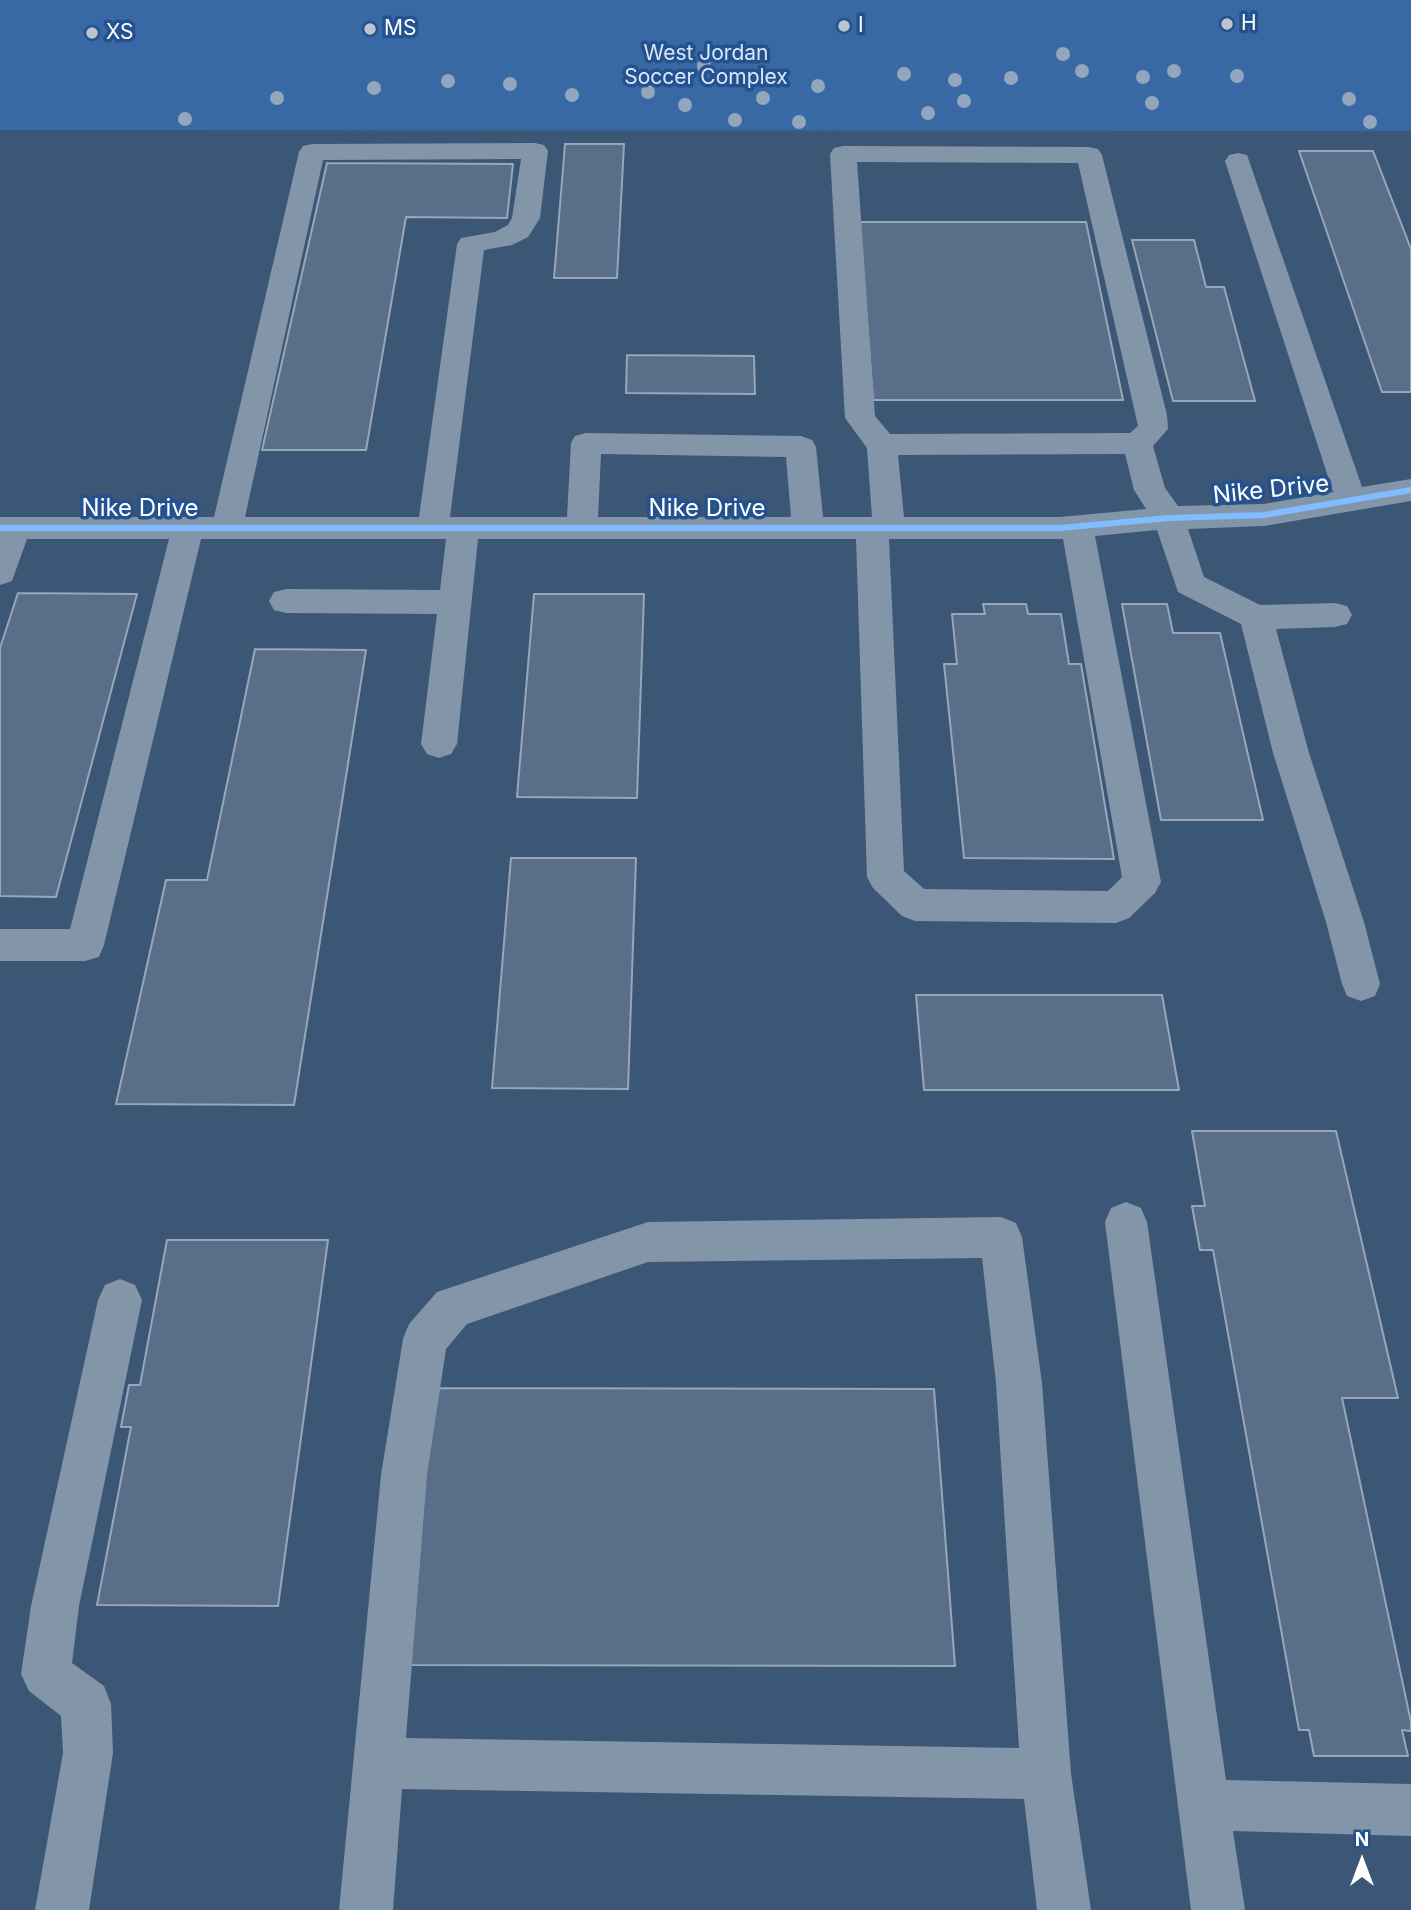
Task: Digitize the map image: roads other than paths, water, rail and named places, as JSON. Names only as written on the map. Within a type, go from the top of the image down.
[{"type":"street","points":[[227,528],[312,152],[535,150],[526,219],[518,231],[502,239],[471,244],[448,528],[455,602],[439,744]]},
{"type":"street","points":[[883,446],[1137,443],[1153,429],[1152,415],[1088,155],[843,154],[860,418],[883,446],[881,528],[886,877],[915,905],[1116,907],[1142,882],[1077,526]]},
{"type":"street","points":[[1238,161],[1351,500]]},
{"type":"street","points":[[582,528],[586,443],[801,447],[808,528]]},
{"type":"street","points":[[1137,443],[1150,490],[1169,518],[1190,584],[1256,617],[1335,615]]},
{"type":"street","name":"Nike Drive","points":[[8,528],[1077,526],[1169,518],[1264,515],[1411,490]]},
{"type":"street","points":[[0,573],[8,528]]},
{"type":"street","points":[[0,946],[85,946],[188,528]]},
{"type":"street","points":[[286,601],[455,602]]},
{"type":"street","points":[[1256,617],[1291,753],[1345,922],[1360,984]]},
{"type":"street","points":[[1126,1222],[1218,1910]]},
{"type":"street","points":[[366,1910],[404,1475],[425,1339],[453,1307],[648,1242],[1001,1237],[1019,1383],[1036,1666],[1046,1774],[1064,1910]]},
{"type":"street","points":[[62,1910],[88,1753],[86,1704],[46,1674],[55,1606],[120,1300]]},
{"type":"street","points":[[380,1763],[1046,1774]]},
{"type":"street","points":[[1204,1805],[1411,1810]]},
{"type":"place","name":"H","points":[[1227,24]]},
{"type":"place","name":"I","points":[[844,26]]},
{"type":"place","name":"MS","points":[[370,29]]},
{"type":"place","name":"XS","points":[[92,33]]},
{"type":"park label","name":"West Jordan Soccer Complex","points":[[706,66]]}]
